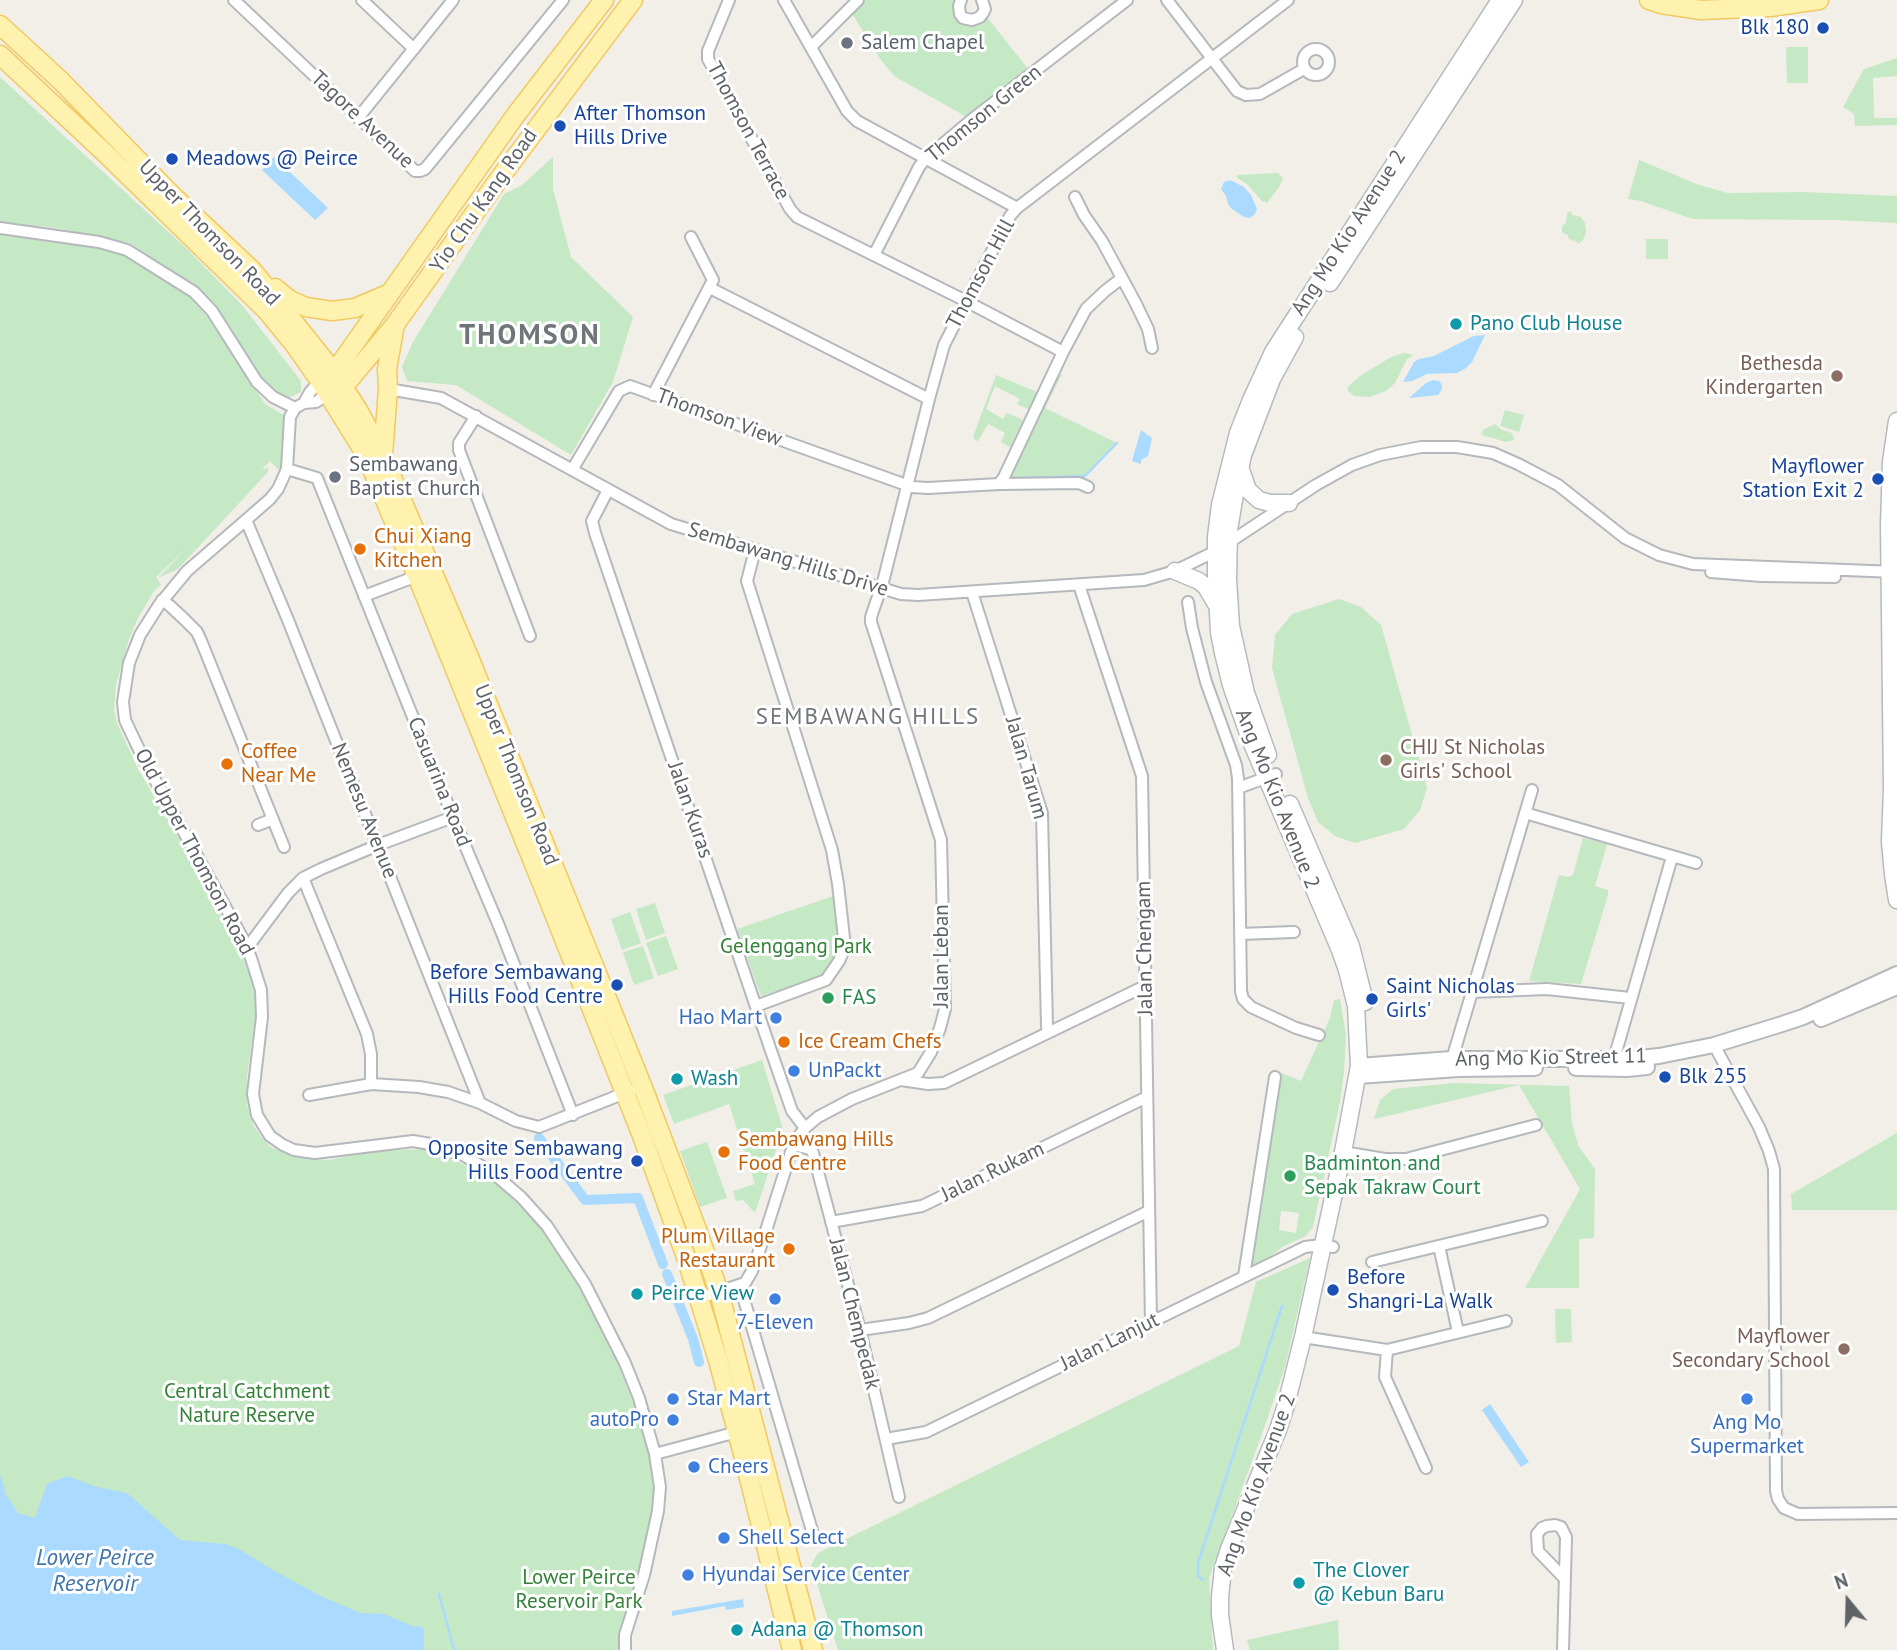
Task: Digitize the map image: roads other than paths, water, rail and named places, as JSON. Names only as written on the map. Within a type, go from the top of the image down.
[{"type":"main road","name":"Yio Chu Kang Road","points":[[331,383],[340,364],[515,116],[604,0]]},
{"type":"main road","name":"Yio Chu Kang Road","points":[[331,383],[350,379],[394,326],[487,195],[633,0]]},
{"type":"main road","name":"Ang Mo Kio Avenue 2","points":[[1272,776],[1250,739],[1231,685],[1219,632],[1217,606],[1222,548],[1240,468],[1264,399],[1288,349],[1447,92],[1500,0]]},
{"type":"main road","name":"Ang Mo Kio Avenue 2","points":[[1236,1650],[1230,1600],[1236,1560],[1286,1440],[1303,1385],[1308,1338],[1363,1071],[1356,1006],[1347,970],[1272,776],[1241,677],[1234,644],[1222,548],[1220,505],[1238,433],[1262,374],[1287,329],[1447,92],[1514,0]]},
{"type":"main road","points":[[1649,0],[1701,10],[1770,7],[1819,0]]},
{"type":"main road","name":"Upper Thomson Road","points":[[0,24],[61,81],[174,197],[253,271],[383,456],[700,1298],[792,1650]]},
{"type":"main road","name":"Upper Thomson Road","points":[[0,55],[105,153],[267,312],[331,383],[366,455],[417,576],[460,661],[642,1086],[676,1172],[720,1299],[813,1650]]},
{"type":"main road","points":[[447,215],[463,198],[487,195]]},
{"type":"main road","points":[[253,271],[290,300],[319,310],[355,308],[391,292]]},
{"type":"main road","points":[[383,456],[387,369],[394,326]]},
{"type":"main road","points":[[1897,421],[1891,462],[1893,576],[1890,842],[1897,900]]},
{"type":"main road","points":[[1240,468],[1248,490],[1259,500],[1289,503]]},
{"type":"main road","points":[[1175,570],[1206,587],[1217,606]]},
{"type":"main road","name":"Ang Mo Kio Avenue 2","points":[[1225,1650],[1220,1615],[1223,1568],[1283,1415],[1308,1338]]},
{"type":"street","name":"Tagore Avenue","points":[[234,0],[415,171],[425,169],[563,0]]},
{"type":"street","points":[[362,0],[414,49]]},
{"type":"street","points":[[358,118],[453,0]]},
{"type":"street","name":"Thomson Terrace","points":[[729,0],[708,51],[708,59],[790,209],[797,217],[1063,352]]},
{"type":"street","points":[[784,0],[847,110],[857,121],[1017,208]]},
{"type":"street","points":[[811,47],[858,0]]},
{"type":"street","points":[[961,0],[958,6],[961,15],[972,20],[980,17],[985,9],[982,0]]},
{"type":"street","name":"Thomson Green","points":[[874,255],[925,159],[1127,0]]},
{"type":"street","points":[[1167,0],[1237,91],[1259,94],[1304,69]]},
{"type":"street","name":"Thomson Hill","points":[[881,588],[944,345],[1010,216],[1287,0]]},
{"type":"street","points":[[1075,197],[1122,278],[1148,329],[1152,348]]},
{"type":"street","points":[[0,228],[99,242],[127,250],[194,292],[212,311],[257,382],[273,397],[300,405],[316,402],[331,383]]},
{"type":"street","points":[[653,395],[713,280],[691,237]]},
{"type":"street","points":[[999,484],[1086,309],[1122,278]]},
{"type":"street","points":[[710,288],[929,399]]},
{"type":"street","name":"Thomson View","points":[[572,470],[619,391],[630,386],[906,485],[928,488],[1079,482],[1088,487]]},
{"type":"street","name":"Sembawang Hills Drive","points":[[388,389],[441,398],[671,524],[901,594],[1144,580],[1175,570],[1222,548],[1335,474],[1349,468],[1353,470],[1422,453],[1456,453],[1491,460],[1552,488],[1622,544],[1657,561],[1692,571],[1761,576],[1893,576]]},
{"type":"street","name":"Old Upper Thomson Road","points":[[300,405],[288,422],[287,469],[278,489],[187,571],[162,600],[140,635],[129,663],[122,702],[125,720],[144,760],[247,948],[261,990],[262,1017],[253,1094],[257,1115],[270,1136],[294,1150],[314,1153],[413,1141],[463,1155],[493,1173],[521,1197],[547,1226],[585,1284],[625,1363],[639,1398],[655,1454],[660,1487],[658,1511],[644,1575],[625,1635],[625,1650]]},
{"type":"street","points":[[476,416],[459,443],[459,450],[530,636]]},
{"type":"street","name":"Casuarina Road","points":[[287,469],[317,478],[573,1115]]},
{"type":"street","name":"Jalan Kuras","points":[[608,490],[595,513],[593,521],[596,533],[792,1111],[805,1128]]},
{"type":"street","name":"Nemesu Avenue","points":[[246,520],[480,1103]]},
{"type":"street","points":[[755,550],[747,581],[832,850],[844,938],[843,952],[826,980],[757,1006]]},
{"type":"street","points":[[364,596],[417,576]]},
{"type":"street","name":"Jalan Chengam","points":[[1079,585],[1142,776],[1152,1322]]},
{"type":"street","name":"Jalan Leban","points":[[741,1291],[752,1271],[793,1145],[805,1128],[852,1099],[918,1073],[931,1052],[945,1009],[941,841],[871,622],[881,588]]},
{"type":"street","name":"Jalan Tarum","points":[[972,592],[1042,813],[1048,1032]]},
{"type":"street","points":[[162,600],[197,632],[284,847]]},
{"type":"street","points":[[1188,602],[1206,682],[1236,765],[1243,999],[1251,1007],[1296,1028],[1319,1035]]},
{"type":"street","points":[[1237,788],[1272,776]]},
{"type":"street","points":[[1450,1064],[1532,790]]},
{"type":"street","points":[[1525,813],[1696,863]]},
{"type":"street","points":[[247,948],[288,893],[303,878],[377,845],[453,817]]},
{"type":"street","points":[[258,825],[273,819]]},
{"type":"street","points":[[1612,1063],[1672,857]]},
{"type":"street","points":[[303,878],[367,1034],[371,1054],[370,1084]]},
{"type":"street","points":[[1240,934],[1294,932]]},
{"type":"street","name":"Ang Mo Kio Street 11","points":[[1715,1049],[1802,1017],[1897,974]]},
{"type":"street","points":[[900,1080],[944,1083],[1145,986]]},
{"type":"street","name":"Ang Mo Kio Street 11","points":[[1363,1071],[1450,1064],[1512,1068],[1612,1063],[1715,1049],[1801,1026],[1897,987]]},
{"type":"street","points":[[1471,992],[1547,989],[1630,998]]},
{"type":"street","points":[[1715,1049],[1759,1127],[1774,1169],[1778,1499],[1784,1508],[1798,1514],[1897,1513]]},
{"type":"street","points":[[1244,1276],[1275,1077]]},
{"type":"street","points":[[309,1095],[370,1084],[429,1089],[480,1103],[516,1121],[539,1127],[642,1086]]},
{"type":"street","name":"Jalan Rukam","points":[[831,1222],[922,1206],[1147,1097]]},
{"type":"street","points":[[1348,1153],[1385,1159],[1406,1159],[1536,1125]]},
{"type":"street","name":"Jalan Chempedak","points":[[793,1145],[810,1149],[813,1153],[860,1330],[899,1497]]},
{"type":"street","points":[[860,1330],[928,1318],[1149,1212]]},
{"type":"street","points":[[1372,1262],[1542,1221]]},
{"type":"street","name":"Jalan Lanjut","points":[[886,1439],[926,1432],[1305,1247],[1327,1246]]},
{"type":"street","points":[[1439,1246],[1458,1332]]},
{"type":"street","points":[[700,1298],[720,1299],[741,1291],[813,1534]]},
{"type":"street","points":[[1308,1338],[1387,1350],[1506,1321]]},
{"type":"street","points":[[1387,1350],[1385,1377],[1426,1468]]},
{"type":"street","points":[[655,1454],[737,1432]]},
{"type":"street","points":[[1563,1650],[1565,1579],[1566,1536],[1561,1527],[1547,1526],[1537,1534],[1538,1550],[1565,1579]]},
{"type":"water","points":[[274,157],[328,208],[315,220],[262,170]]},
{"type":"water","points":[[1230,180],[1244,187],[1251,195],[1257,209],[1250,218],[1244,217],[1228,204],[1221,189],[1224,182]]},
{"type":"water","points":[[1485,335],[1472,362],[1466,368],[1457,373],[1427,374],[1403,382],[1414,362],[1419,359],[1434,356],[1474,336]]},
{"type":"water","points":[[1433,380],[1442,385],[1438,395],[1409,398],[1426,383]]},
{"type":"water","points":[[1141,430],[1152,438],[1148,456],[1141,460],[1141,464],[1132,461]]},
{"type":"water","points":[[1490,1404],[1529,1462],[1521,1467],[1482,1410]]},
{"type":"water","name":"Lower Peirce Reservoir","points":[[0,1474],[6,1495],[18,1513],[35,1518],[47,1484],[67,1476],[97,1487],[127,1493],[180,1540],[225,1544],[239,1549],[323,1597],[360,1613],[384,1614],[412,1626],[420,1626],[424,1629],[424,1650],[0,1650]]},
{"type":"water","points":[[743,1599],[744,1607],[726,1610],[725,1606],[672,1616],[672,1611]]},
{"type":"waterway","points":[[1020,478],[1085,476],[1117,443]]},
{"type":"waterway","points":[[539,1138],[585,1200],[638,1198],[663,1264]]},
{"type":"waterway","points":[[667,1274],[693,1339],[699,1362]]},
{"type":"waterway","points":[[1203,1580],[1198,1576],[1198,1563],[1282,1306]]},
{"type":"waterway","points":[[439,1594],[454,1650]]},
{"type":"place","name":"Blk 180","points":[[1823,28]]},
{"type":"place","name":"Salem Chapel","points":[[847,43]]},
{"type":"place","name":"After Thomson Hills Drive","points":[[560,126]]},
{"type":"place","name":"Meadows @ Peirce","points":[[172,159]]},
{"type":"place","name":"Pano Club House","points":[[1456,324]]},
{"type":"place","name":"Bethesda Kindergarten","points":[[1837,376]]},
{"type":"place","name":"Sembawang Baptist Church","points":[[335,477]]},
{"type":"place","name":"Mayflower Station Exit 2","points":[[1878,479]]},
{"type":"place","name":"Chui Xiang Kitchen","points":[[360,549]]},
{"type":"place","name":"CHIJ St Nicholas Girls' School","points":[[1386,760]]},
{"type":"place","name":"Coffee Near Me","points":[[227,764]]},
{"type":"place","name":"Before Sembawang Hills Food Centre","points":[[617,985]]},
{"type":"place","name":"FAS","points":[[828,998]]},
{"type":"place","name":"Saint Nicholas Girls'","points":[[1372,999]]},
{"type":"place","name":"Hao Mart","points":[[776,1018]]},
{"type":"place","name":"Ice Cream Chefs","points":[[784,1042]]},
{"type":"place","name":"UnPackt","points":[[794,1071]]},
{"type":"place","name":"Blk 255","points":[[1665,1077]]},
{"type":"place","name":"Wash","points":[[677,1079]]},
{"type":"place","name":"Sembawang Hills Food Centre","points":[[724,1152]]},
{"type":"place","name":"Opposite Sembawang Hills Food Centre","points":[[637,1161]]},
{"type":"place","name":"Badminton and Sepak Takraw Court","points":[[1290,1176]]},
{"type":"place","name":"Plum Village Restaurant","points":[[789,1249]]},
{"type":"place","name":"Before Shangri-La Walk","points":[[1333,1290]]},
{"type":"place","name":"Peirce View","points":[[637,1294]]},
{"type":"place","name":"7-Eleven","points":[[775,1299]]},
{"type":"place","name":"Mayflower Secondary School","points":[[1844,1349]]},
{"type":"place","name":"Star Mart","points":[[673,1399]]},
{"type":"place","name":"Ang Mo Supermarket","points":[[1747,1399]]},
{"type":"place","name":"autoPro","points":[[673,1420]]},
{"type":"place","name":"Cheers","points":[[694,1467]]},
{"type":"place","name":"Shell Select","points":[[724,1538]]},
{"type":"place","name":"Hyundai Service Center","points":[[688,1575]]},
{"type":"place","name":"The Clover @ Kebun Baru","points":[[1299,1583]]},
{"type":"place","name":"Adana @ Thomson","points":[[737,1630]]},
{"type":"district","name":"THOMSON","points":[[530,336]]},
{"type":"district","name":"SEMBAWANG HILLS","points":[[868,717]]},
{"type":"park label","name":"Gelenggang Park","points":[[796,947]]},
{"type":"park label","name":"Central Catchment Nature Reserve","points":[[247,1404]]},
{"type":"park label","name":"Lower Peirce Reservoir Park","points":[[579,1590]]}]
